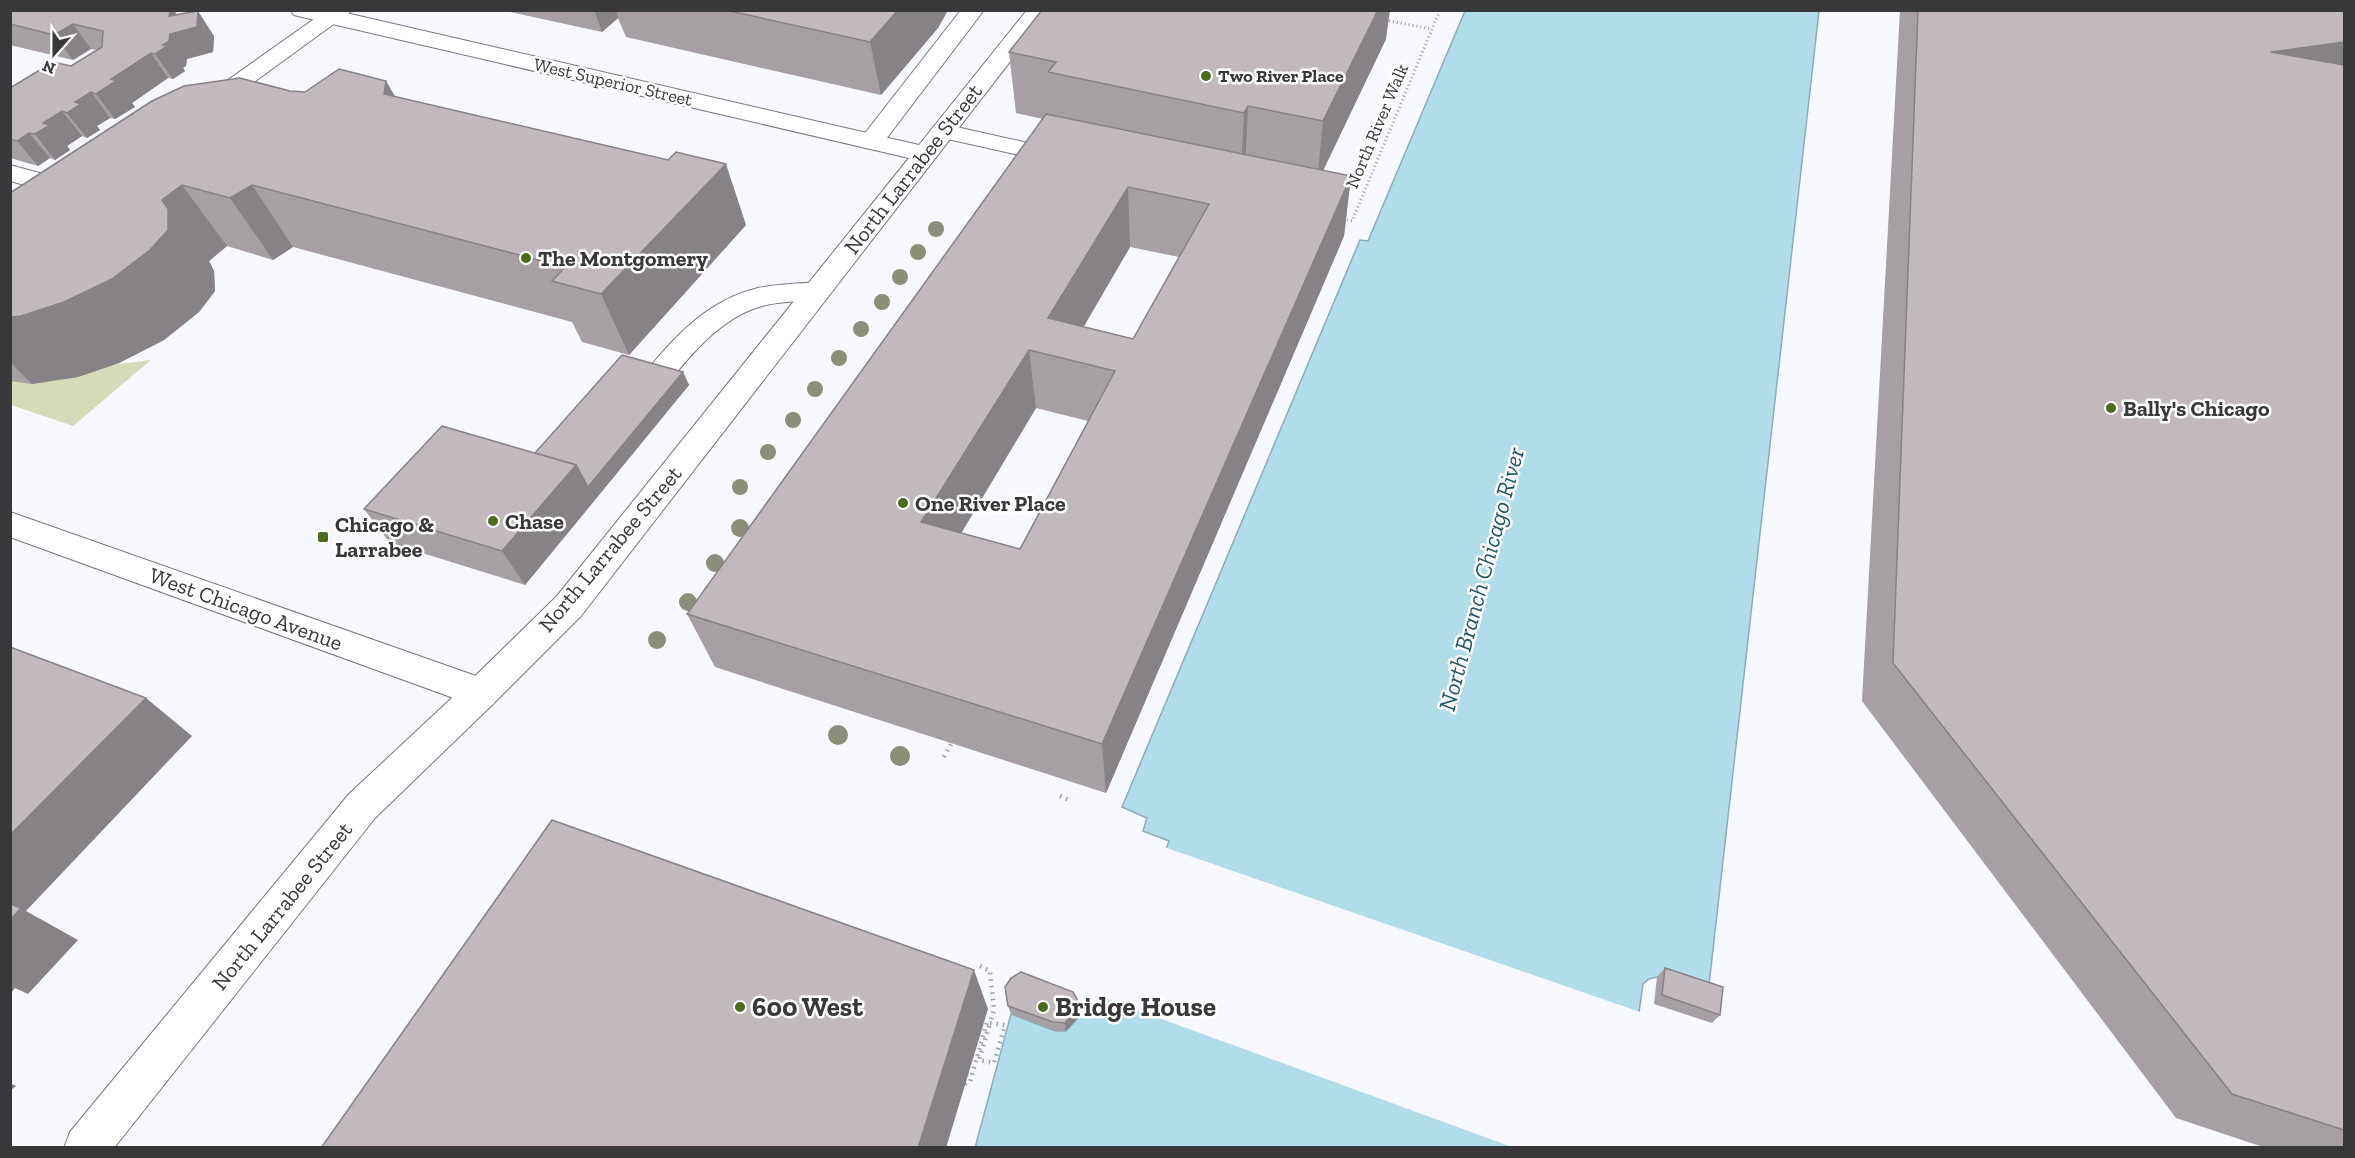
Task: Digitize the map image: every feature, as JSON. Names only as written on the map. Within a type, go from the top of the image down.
[{"type":"street","name":"West Superior Street","points":[[302,10],[337,14],[924,154]]},
{"type":"street","name":"North Larrabee Street","points":[[86,1148],[362,806],[482,693],[569,606],[1039,10]]},
{"type":"street","points":[[871,142],[973,12]]},
{"type":"street","points":[[188,119],[337,14]]},
{"type":"street","points":[[943,131],[1082,162]]},
{"type":"street","points":[[10,173],[87,190],[56,212]]},
{"type":"street","points":[[625,416],[701,328],[725,310],[757,298],[817,291]]},
{"type":"street","name":"West Chicago Avenue","points":[[10,524],[482,693]]},
{"type":"path","name":"North River Walk","points":[[1335,217],[1352,221],[1440,10]]},
{"type":"path","points":[[1378,19],[1432,29]]},
{"type":"path","points":[[944,757],[952,741]]},
{"type":"path","points":[[1060,796],[1070,800]]},
{"type":"path","points":[[965,1084],[970,1082],[987,1022],[996,1023],[1005,1025],[994,1064],[979,1060],[988,1030],[991,1020],[994,1010],[990,971],[980,966]]},
{"type":"green space","points":[[11,354],[70,366],[112,365],[151,360],[73,426],[11,405]]},
{"type":"water","name":"North Branch Chicago River","points":[[1465,11],[1819,11],[1709,985],[1657,977],[1643,984],[1620,1147],[975,1148],[1011,1014],[1055,1031],[1066,1031],[1077,1019],[1082,1008],[1101,1015],[1169,841],[1143,831],[1147,818],[1122,807],[1360,240],[1368,241]]},
{"type":"pier","points":[[1164,847],[1643,1013],[1623,1148],[1512,1147],[1104,998]]},
{"type":"building","points":[[10,10],[170,10],[169,16],[198,11],[197,27],[170,34],[169,41],[163,45],[168,45],[155,54],[151,53],[111,79],[116,81],[96,94],[91,92],[75,102],[81,104],[67,113],[62,111],[43,123],[50,125],[35,134],[29,133],[17,141],[10,139],[10,88],[53,62],[71,66],[102,47],[103,31],[73,24],[54,35],[10,24]]},
{"type":"building","points":[[725,10],[898,10],[870,42]]},
{"type":"building","points":[[1042,10],[1378,10],[1323,121],[1248,106],[1244,113],[1048,72],[1056,62],[1009,52]]},
{"type":"building","name":"Bally's Chicago","points":[[1918,10],[2344,10],[2344,42],[2271,52],[2344,65],[2344,1130],[2232,1094],[1893,663]]},
{"type":"building","points":[[339,69],[386,81],[384,94],[668,160],[676,152],[726,164],[601,294],[552,281],[565,267],[252,185],[230,198],[182,185],[162,200],[168,209],[168,230],[150,250],[112,279],[64,302],[21,316],[10,317],[10,193],[152,101],[184,86],[240,78],[290,91],[305,92]]},
{"type":"building","name":"One River Place","points":[[1046,114],[1351,176],[1102,744],[687,614]],"holes":[[[1128,187],[1209,204],[1133,339],[1048,318]],[[1029,350],[1115,371],[1020,549],[921,522]]]},
{"type":"building","points":[[622,355],[683,372],[588,487],[576,465],[535,453]]},
{"type":"building","points":[[442,426],[576,465],[502,551],[364,509]]},
{"type":"building","points":[[10,647],[146,698],[10,835]]},
{"type":"building","name":"600 West","points":[[552,820],[974,970],[918,1148],[321,1148]]},
{"type":"building","points":[[10,904],[21,908],[10,920]]},
{"type":"building","points":[[1665,968],[1723,987],[1720,1015],[1662,995]]},
{"type":"building","name":"Bridge House","points":[[1021,972],[1073,992],[1077,999],[1076,1010],[1065,1023],[1053,1022],[1008,1006],[1005,987],[1011,978]]},
{"type":"place","name":"Two River Place","points":[[1206,76]]},
{"type":"place","name":"The Montgomery","points":[[526,258]]},
{"type":"place","name":"Bally's Chicago","points":[[2111,408]]},
{"type":"place","name":"One River Place","points":[[903,503]]},
{"type":"place","name":"Chase","points":[[493,521]]},
{"type":"place","name":"Chicago & Larrabee","points":[[323,537]]},
{"type":"place","name":"600 West","points":[[740,1007]]},
{"type":"place","name":"Bridge House","points":[[1043,1007]]}]
